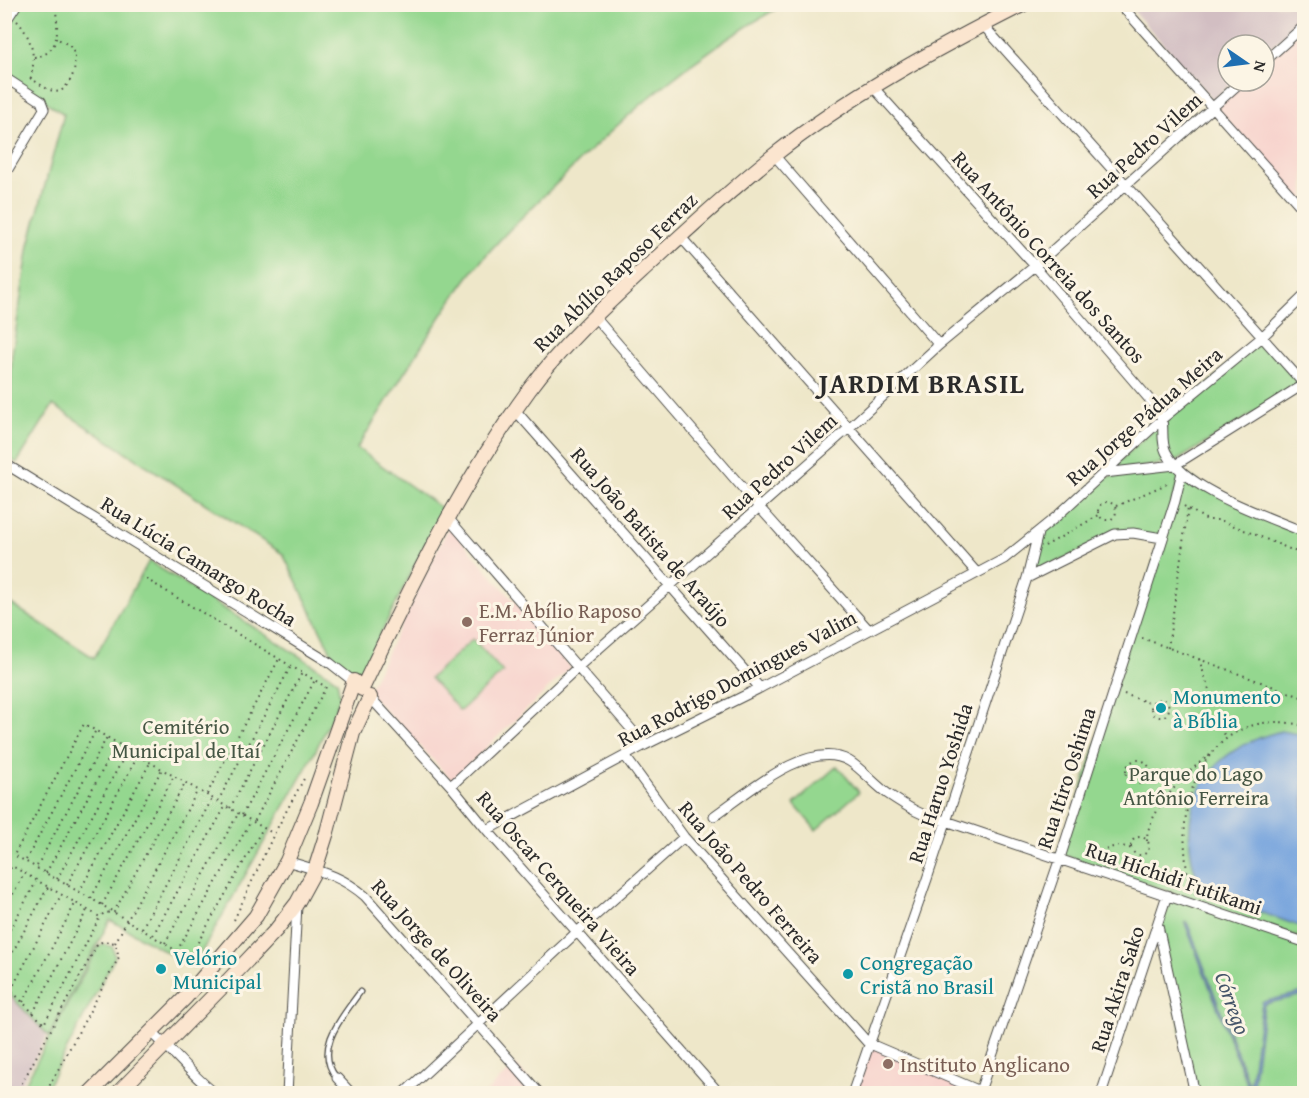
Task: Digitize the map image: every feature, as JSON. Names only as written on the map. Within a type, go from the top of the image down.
[{"type":"street","points":[[7,20],[17,4]]},
{"type":"street","name":"Rua Abílio Raposo Ferraz","points":[[362,689],[420,569],[468,483],[515,410],[552,361],[594,316],[721,199],[774,155],[873,87],[1024,4]]},
{"type":"street","points":[[1120,4],[1305,210]]},
{"type":"street","points":[[983,25],[1304,384],[1175,465],[1104,474]]},
{"type":"street","points":[[1276,51],[1305,26]]},
{"type":"street","points":[[4,77],[44,105],[43,113],[4,176]]},
{"type":"street","name":"Rua Antônio Correia dos Santos","points":[[873,87],[1035,266],[1156,407],[1162,419],[1165,448],[1175,465]]},
{"type":"street","name":"Rua Pedro Vilem","points":[[451,786],[578,667],[850,427],[939,345],[1035,266],[1228,93]]},
{"type":"street","points":[[774,155],[939,345]]},
{"type":"street","points":[[681,236],[977,573]]},
{"type":"street","name":"Rua Jorge Pádua Meira","points":[[1004,559],[1038,533],[1162,419],[1261,338],[1305,296]]},
{"type":"street","points":[[594,316],[868,629]]},
{"type":"street","name":"Rua João Batista de Araújo","points":[[515,410],[760,687]]},
{"type":"street","name":"Rua Lúcia Camargo Rocha","points":[[4,463],[330,663],[362,689]]},
{"type":"street","points":[[1175,465],[1181,475],[1231,501],[1303,529]]},
{"type":"street","name":"Rua Itiro Oshima","points":[[980,1092],[1060,858],[1175,501],[1181,475]]},
{"type":"street","points":[[448,519],[645,745]]},
{"type":"street","name":"Rua Haruo Yoshida","points":[[853,1089],[1027,578],[1038,533]]},
{"type":"street","points":[[1027,578],[1115,534],[1133,533],[1162,538]]},
{"type":"street","name":"Rua Rodrigo Domingues Valim","points":[[488,830],[645,745],[1004,559]]},
{"type":"street","points":[[89,1094],[186,997],[256,916],[287,861],[362,689]]},
{"type":"street","points":[[117,1094],[276,930],[297,903],[315,870],[333,811],[362,689]]},
{"type":"street","name":"Rua Oscar Cerqueira Vieira","points":[[362,689],[451,786],[720,1094]]},
{"type":"street","name":"Rua Hichidi Futikami","points":[[714,816],[776,773],[800,761],[824,755],[838,757],[850,762],[873,783],[928,817],[1085,866],[1305,942]]},
{"type":"street","name":"Rua João Pedro Ferreira","points":[[626,756],[684,837],[868,1043],[980,1092]]},
{"type":"street","points":[[311,803],[333,811]]},
{"type":"street","points":[[403,1094],[684,837]]},
{"type":"street","name":"Rua Jorge de Oliveira","points":[[287,861],[345,880],[365,896],[540,1094]]},
{"type":"street","name":"Rua Akira Sako","points":[[1101,1094],[1167,895]]},
{"type":"street","points":[[286,1094],[297,903]]},
{"type":"street","points":[[1157,924],[1195,1094]]},
{"type":"street","points":[[152,1033],[216,1094]]},
{"type":"street","points":[[337,1078],[352,1094]]},
{"type":"street","points":[[845,1094],[853,1089]]},
{"type":"lane","points":[[337,1078],[330,1066],[330,1038],[341,1017],[360,992]]},
{"type":"path","points":[[33,57],[44,55],[54,45],[56,38],[55,4]]},
{"type":"path","points":[[7,20],[25,31],[33,57],[30,78],[25,90]]},
{"type":"path","points":[[30,78],[54,92],[59,92],[68,85],[75,64],[72,48],[56,38]]},
{"type":"path","points":[[1116,506],[1181,475]]},
{"type":"path","points":[[1109,501],[1116,506],[1116,515],[1112,519],[1103,519],[1099,515],[1099,506],[1103,502],[1109,501]]},
{"type":"path","points":[[1175,501],[1207,520],[1220,520],[1305,555]]},
{"type":"path","points":[[1167,648],[1188,508]]},
{"type":"path","points":[[1032,554],[1099,515]]},
{"type":"path","points":[[146,579],[326,687],[252,822],[177,951]]},
{"type":"path","points":[[1131,634],[1305,698]]},
{"type":"path","points":[[207,795],[279,659]]},
{"type":"path","points":[[1199,659],[1225,738]]},
{"type":"path","points":[[218,802],[291,666]]},
{"type":"path","points":[[230,809],[302,673]]},
{"type":"path","points":[[165,943],[315,680]]},
{"type":"path","points":[[1113,690],[1152,704]]},
{"type":"path","points":[[1159,699],[1164,700],[1169,708],[1167,713],[1157,716],[1153,712],[1152,704],[1159,699]]},
{"type":"path","points":[[1204,907],[1193,890],[1186,869],[1184,823],[1189,798],[1197,778],[1212,753],[1225,738],[1252,725],[1287,722],[1305,726]]},
{"type":"path","points":[[193,961],[91,898],[14,855],[84,724],[274,834]]},
{"type":"path","points":[[26,861],[96,730]]},
{"type":"path","points":[[36,867],[107,737]]},
{"type":"path","points":[[46,873],[118,743]]},
{"type":"path","points":[[57,879],[128,749]]},
{"type":"path","points":[[1147,841],[1136,838],[1131,843],[1136,854],[1145,853],[1148,847],[1146,834],[1149,825],[1176,784],[1192,767],[1212,753]]},
{"type":"path","points":[[67,885],[139,755]]},
{"type":"path","points":[[1140,759],[1147,763],[1150,775],[1142,784],[1134,784],[1128,779],[1125,771],[1129,764],[1140,759]]},
{"type":"path","points":[[80,892],[151,762]]},
{"type":"path","points":[[91,898],[162,769]]},
{"type":"path","points":[[233,923],[274,834],[307,773]]},
{"type":"path","points":[[1150,775],[1176,784]]},
{"type":"path","points":[[102,905],[174,776]]},
{"type":"path","points":[[114,912],[185,783]]},
{"type":"path","points":[[45,1094],[119,957],[115,943],[198,790]]},
{"type":"path","points":[[141,928],[213,799]]},
{"type":"path","points":[[153,935],[225,806]]},
{"type":"path","points":[[189,958],[263,828]]},
{"type":"path","points":[[1085,866],[1103,850],[1111,847],[1132,849]]},
{"type":"path","points":[[4,879],[12,866],[100,917]]},
{"type":"path","points":[[4,910],[24,873]]},
{"type":"path","points":[[4,940],[36,881]]},
{"type":"path","points":[[4,968],[48,887]]},
{"type":"path","points":[[12,990],[61,895]]},
{"type":"path","points":[[22,1002],[75,903]]},
{"type":"path","points":[[33,1013],[87,910]]},
{"type":"path","points":[[4,983],[44,1024],[100,917],[104,913],[114,912]]},
{"type":"path","points":[[16,1094],[97,945],[103,940],[115,943]]},
{"type":"shaded area","points":[[1128,5],[1304,5],[1304,18],[1276,43],[1276,33],[1216,33],[1216,93],[1221,93],[1213,100]]},
{"type":"shaded area","points":[[1304,26],[1304,208],[1214,105],[1228,93],[1276,93],[1276,51]]},
{"type":"shaded area","name":"E.M. Abílio Raposo Ferraz Júnior","points":[[449,526],[571,667],[452,780],[368,692]]},
{"type":"shaded area","points":[[5,990],[48,1035],[16,1093],[5,1093]]},
{"type":"shaded area","name":"Instituto Anglicano","points":[[868,1043],[978,1094],[854,1094]]},
{"type":"shaded area","points":[[516,1065],[541,1094],[484,1094]]},
{"type":"green space","points":[[20,4],[783,5],[691,64],[636,109],[582,158],[509,230],[476,267],[410,363],[357,448],[443,509],[358,679],[336,662],[283,554],[53,405],[17,463],[8,457],[12,355],[29,245],[64,114],[5,75],[4,28]]},
{"type":"green space","points":[[1261,340],[1301,384],[1175,462],[1167,450],[1164,420]]},
{"type":"green space","points":[[1160,423],[1172,463],[1109,471]]},
{"type":"green space","points":[[1175,466],[1181,473],[1160,538],[1120,532],[1030,575],[1038,533],[1101,478]]},
{"type":"green space","name":"Parque do Lago Antônio Ferreira","points":[[1182,472],[1229,500],[1304,532],[1304,939],[1061,854]]},
{"type":"green space","name":"Cemitério Municipal de Itaí","points":[[149,561],[337,680],[340,697],[314,754],[193,967],[110,920],[49,1036],[5,990],[5,600],[94,658]]},
{"type":"green space","points":[[473,639],[503,672],[460,711],[430,678]]},
{"type":"green space","points":[[837,766],[859,792],[816,830],[794,804]]},
{"type":"green space","points":[[1167,895],[1304,941],[1304,1093],[1195,1093],[1157,924]]},
{"type":"green space","points":[[103,944],[113,947],[115,957],[44,1093],[20,1093],[98,947]]},
{"type":"water","points":[[1281,731],[1304,735],[1304,928],[1208,893],[1195,871],[1190,846],[1190,824],[1194,804],[1201,786],[1212,770],[1241,746]]},
{"type":"water","points":[[1187,922],[1250,1087],[1262,1002],[1304,992],[1304,995],[1264,1004],[1252,1093],[1248,1093],[1248,1087],[1185,923]]},
{"type":"place","name":"E.M. Abílio Raposo Ferraz Júnior","points":[[467,622]]},
{"type":"place","name":"Monumento à Bíblia","points":[[1161,708]]},
{"type":"place","name":"Velório Municipal","points":[[161,969]]},
{"type":"place","name":"Congregação Cristã no Brasil","points":[[848,974]]},
{"type":"place","name":"Instituto Anglicano","points":[[888,1064]]},
{"type":"district","name":"JARDIM BRASIL","points":[[922,383]]},
{"type":"water label","name":"Córrego","points":[[1233,1003]]}]
